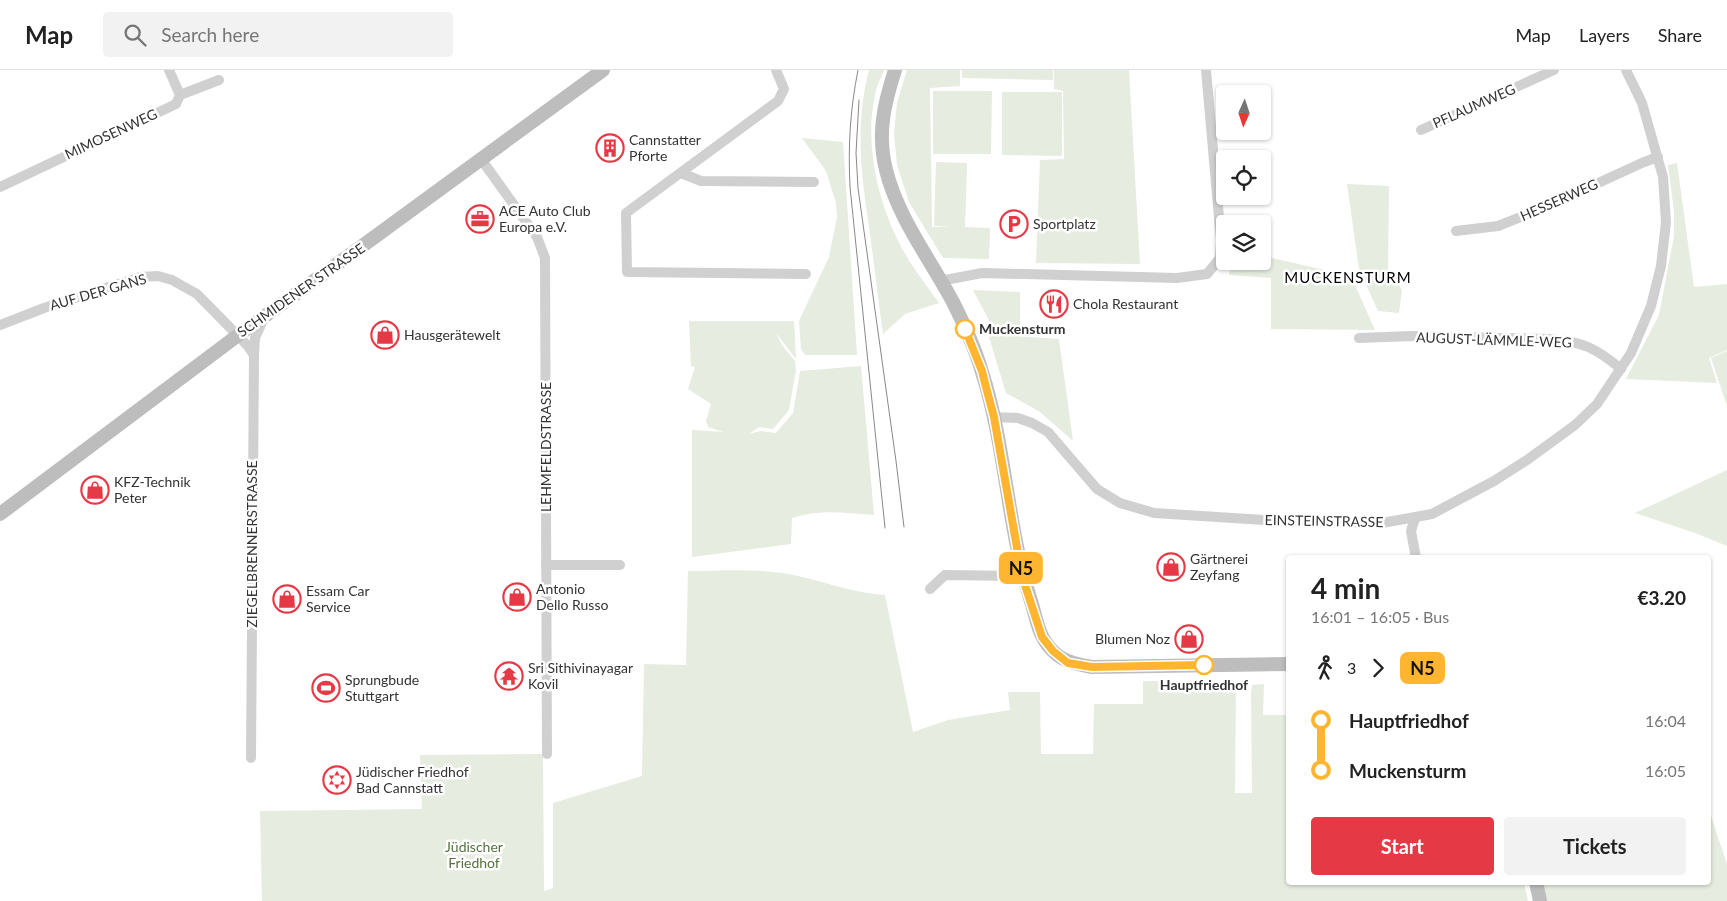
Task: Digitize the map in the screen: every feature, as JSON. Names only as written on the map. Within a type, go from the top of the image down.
[{"type":"street","points":[[169,70],[180,95]]},
{"type":"street","name":"SCHMIDENER STRASSE","points":[[0,514],[237,336],[604,70]]},
{"type":"street","points":[[776,70],[784,89],[778,102],[626,214],[627,272],[806,274]]},
{"type":"street","points":[[895,70],[885,101],[881,132],[886,171],[899,207],[953,302],[982,371],[994,417],[1022,576],[1042,637],[1053,651],[1068,663],[1092,667],[1286,664]]},
{"type":"street","points":[[940,280],[982,273],[1177,278],[1207,274],[1220,258],[1220,240],[1206,70]]},
{"type":"street","name":"PFLAUMWEG","points":[[1421,130],[1554,70]]},
{"type":"street","name":"EINSTEINSTRASSE","points":[[994,417],[1018,418],[1048,432],[1097,489],[1120,503],[1154,512],[1278,521],[1382,524],[1432,514],[1494,481],[1575,425],[1596,404],[1631,353],[1651,306],[1660,266],[1666,222],[1663,177],[1642,103],[1626,70]]},
{"type":"street","name":"MIMOSENWEG","points":[[0,186],[176,104],[180,95],[219,80]]},
{"type":"street","name":"HESSERWEG","points":[[1456,231],[1498,226],[1546,207],[1658,157]]},
{"type":"street","name":"LEHMFELDSTRASSE","points":[[481,159],[537,237],[545,258],[547,754]]},
{"type":"street","points":[[681,173],[701,181],[814,182]]},
{"type":"street","name":"AUF DER GANS","points":[[0,325],[44,308],[140,277],[158,276],[172,280],[197,294],[237,336]]},
{"type":"street","name":"ZIEGELBRENNERSTRASSE","points":[[251,758],[254,355],[257,332],[266,315]]},
{"type":"street","points":[[237,336],[254,355]]},
{"type":"street","name":"AUGUST-LÄMMLE-WEG","points":[[1359,338],[1421,336],[1571,341],[1588,346],[1607,357],[1620,369]]},
{"type":"street","points":[[1415,518],[1411,531],[1415,555]]},
{"type":"street","points":[[546,565],[620,565]]},
{"type":"street","points":[[930,589],[945,575],[1022,576]]},
{"type":"street","points":[[1537,885],[1540,901]]},
{"type":"green space","points":[[869,70],[884,70],[877,86],[871,137],[877,182],[883,203],[900,244],[913,267],[939,303],[905,314],[883,334],[862,168],[862,109]]},
{"type":"green space","points":[[907,70],[960,70],[960,86],[930,88],[932,227],[952,227],[934,226],[936,162],[967,163],[965,227],[990,228],[989,259],[943,258],[909,202],[897,165],[894,133],[897,103]]},
{"type":"green space","points":[[962,70],[1053,70],[1053,80],[962,78]]},
{"type":"green space","points":[[1054,70],[1129,70],[1140,264],[1036,263],[1040,160],[1064,159],[1063,91],[1054,89]]},
{"type":"green space","points":[[933,91],[992,91],[991,154],[933,154]]},
{"type":"green space","points":[[1002,92],[1062,92],[1062,156],[1002,155]]},
{"type":"green space","points":[[802,138],[843,142],[857,355],[805,355],[801,349],[799,321],[829,257],[837,217],[836,203],[826,171]]},
{"type":"green space","points":[[1677,163],[1694,287],[1727,284],[1727,350],[1709,358],[1717,383],[1626,379],[1659,315],[1674,236],[1674,212],[1668,165]]},
{"type":"green space","points":[[1347,184],[1389,186],[1388,271],[1402,290],[1399,313],[1378,311],[1359,269]]},
{"type":"green space","points":[[1271,258],[1351,276],[1375,330],[1271,329],[1271,278],[1229,275],[1230,270],[1271,270]]},
{"type":"green space","points":[[973,290],[1020,292],[1020,327],[992,326]]},
{"type":"green space","points":[[689,321],[794,321],[796,359],[776,333],[782,345],[795,361],[796,370],[789,410],[773,429],[759,427],[749,434],[760,431],[776,433],[793,413],[800,371],[861,366],[874,515],[833,512],[803,515],[792,518],[791,544],[692,557],[692,430],[723,432],[708,427],[706,421],[711,404],[688,389],[695,367],[691,366]]},
{"type":"green space","points":[[988,334],[1059,339],[1073,441],[1040,412],[1006,393]]},
{"type":"green space","points":[[1727,351],[1727,406],[1711,358]]},
{"type":"green space","points":[[1727,470],[1727,546],[1635,513]]},
{"type":"green space","name":"Hauptfriedhof","points":[[751,570],[776,572],[860,592],[885,595],[913,732],[948,720],[1010,710],[1008,692],[1040,692],[1041,754],[1093,754],[1094,704],[1143,704],[1143,681],[1236,682],[1235,793],[1252,793],[1251,693],[1252,685],[1264,684],[1263,715],[1286,715],[1286,885],[1524,885],[1528,901],[262,901],[260,811],[422,809],[420,755],[543,754],[544,891],[553,888],[553,803],[642,776],[644,664],[686,665],[688,571]]},
{"type":"green space","points":[[1711,816],[1727,864],[1727,901],[1547,901],[1542,885],[1711,885]]},
{"type":"tram line","points":[[858,70],[850,128],[850,187],[885,528]]},
{"type":"tram line","points":[[859,100],[856,153],[858,188],[904,527]]},
{"type":"bus line","name":"N5","points":[[965,329],[982,371],[994,417],[1022,576],[1042,637],[1053,651],[1068,663],[1092,667],[1204,665]]},
{"type":"place","name":"Cannstatter Pforte","points":[[610,148]]},
{"type":"place","name":"ACE Auto Club Europa e.V.","points":[[480,219]]},
{"type":"place","name":"Sportplatz","points":[[1014,224]]},
{"type":"place","name":"Chola Restaurant","points":[[1054,304]]},
{"type":"place","name":"Muckensturm","points":[[965,329]]},
{"type":"place","name":"Hausgerätewelt","points":[[385,335]]},
{"type":"place","name":"KFZ-Technik Peter","points":[[95,490]]},
{"type":"place","name":"Gärtnerei Zeyfang","points":[[1171,567]]},
{"type":"place","name":"Antonio Dello Russo","points":[[517,597]]},
{"type":"place","name":"Essam Car Service","points":[[287,599]]},
{"type":"place","name":"Blumen Noz","points":[[1189,639]]},
{"type":"place","name":"Hauptfriedhof","points":[[1204,665]]},
{"type":"place","name":"Sri Sithivinayagar Kovil","points":[[509,676]]},
{"type":"place","name":"Sprungbude Stuttgart","points":[[326,688]]},
{"type":"place","name":"Jüdischer Friedhof Bad Cannstatt","points":[[337,780]]},
{"type":"district","name":"MUCKENSTURM","points":[[1348,278]]},
{"type":"park label","name":"Jüdischer Friedhof","points":[[474,856]]}]
